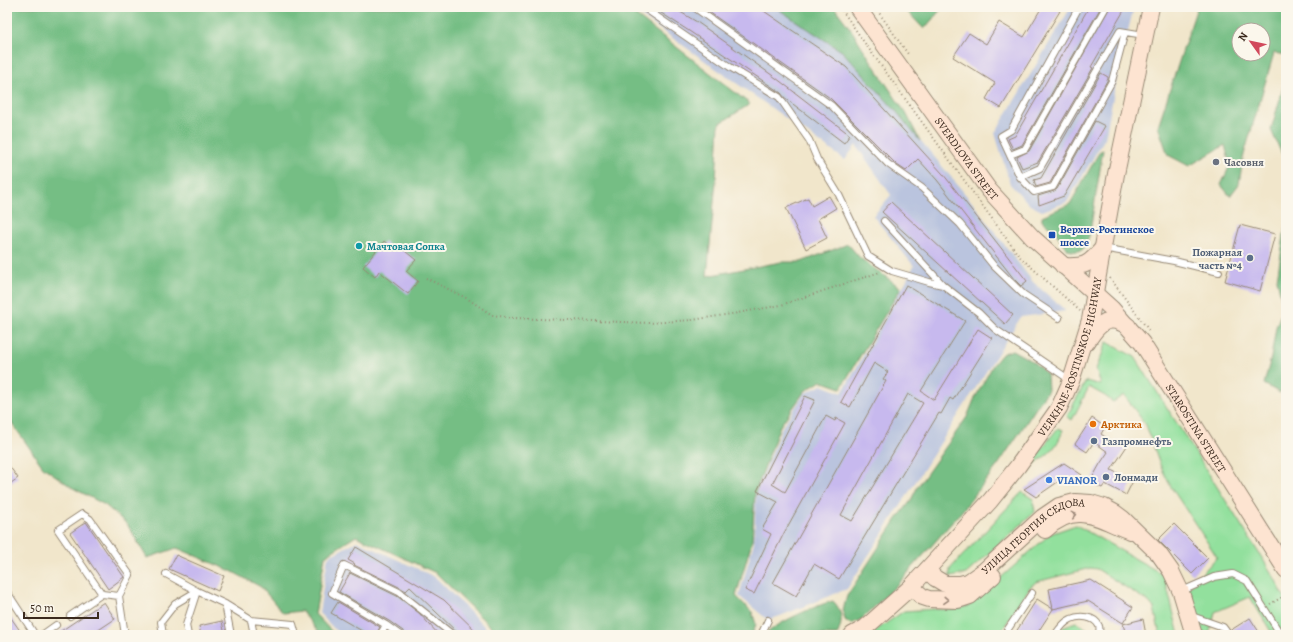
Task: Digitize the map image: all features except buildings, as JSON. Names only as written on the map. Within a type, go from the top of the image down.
[{"type":"street","name":"SVERDLOVA STREET","points":[[857,7],[989,190],[1033,238],[1094,294]]},
{"type":"street","name":"VERKHNE-ROSTINSKOE HIGHWAY","points":[[852,635],[865,628],[911,587],[990,501],[1018,466],[1059,408],[1081,353],[1090,320],[1116,174],[1151,7]]},
{"type":"street","points":[[1063,266],[1081,266],[1093,260],[1103,248]]},
{"type":"street","name":"STAROSTINA STREET","points":[[1094,294],[1112,309],[1142,343],[1286,570]]},
{"type":"street","points":[[1081,353],[1091,335],[1101,324],[1115,320],[1128,326]]},
{"type":"street","name":"УЛИЦА ГЕОРГИЯ СЕДОВА","points":[[927,570],[934,578],[945,584],[960,584],[968,582],[985,570],[1043,517],[1059,506],[1075,502],[1091,503],[1110,510],[1123,519],[1159,554],[1171,571],[1181,592],[1194,635]]},
{"type":"street","name":"УЛИЦА ГЕОРГИЯ СЕДОВА","points":[[911,587],[923,597],[929,599],[952,601],[970,596],[1050,525],[1061,518],[1073,514],[1085,513],[1139,534]]},
{"type":"lane","points":[[643,7],[730,67],[779,97],[809,140],[817,159],[840,195],[868,256],[892,271],[943,285]]},
{"type":"lane","points":[[694,7],[832,106],[888,164],[922,188],[960,224],[993,265],[1023,294],[1059,318]]},
{"type":"lane","points":[[1080,7],[1011,130],[1001,136],[1020,177],[1034,192],[1053,186],[1112,81],[1125,32]]},
{"type":"lane","points":[[1010,155],[1025,149],[1106,7]]},
{"type":"lane","points":[[1020,177],[1040,168],[1120,31],[1145,35]]},
{"type":"lane","points":[[884,221],[943,285],[979,313],[995,329],[1071,381]]},
{"type":"lane","points":[[1103,248],[1174,261],[1219,272]]},
{"type":"lane","points":[[102,594],[58,530],[82,514],[90,519],[130,575],[118,596],[125,635]]},
{"type":"lane","points":[[400,635],[332,593],[344,565],[399,592],[453,635]]},
{"type":"lane","points":[[166,574],[196,591],[225,604],[251,620],[293,624],[296,635]]},
{"type":"lane","points":[[1181,592],[1214,577],[1233,574],[1248,581],[1281,635]]},
{"type":"lane","points":[[163,635],[161,622],[170,610],[175,604],[196,591]]},
{"type":"lane","points":[[188,635],[186,625],[196,591]]},
{"type":"lane","points":[[7,592],[35,635]]},
{"type":"lane","points":[[1004,635],[1032,593]]},
{"type":"lane","points":[[70,616],[102,594],[118,596]]},
{"type":"lane","points":[[225,604],[231,635]]},
{"type":"lane","points":[[1187,614],[1224,626],[1229,635]]},
{"type":"lane","points":[[1055,635],[1070,619],[1084,616],[1096,622],[1099,626],[1099,635]]},
{"type":"lane","points":[[251,620],[254,635]]},
{"type":"lane","points":[[761,635],[768,620]]},
{"type":"lane","points":[[42,635],[56,625]]},
{"type":"lane","points":[[380,635],[386,625]]},
{"type":"path","points":[[875,7],[908,54]]},
{"type":"path","points":[[426,278],[468,299],[492,315],[513,318],[650,323],[708,318],[781,305],[847,285],[880,272],[892,271]]},
{"type":"path","points":[[1264,608],[1286,595]]},
{"type":"shaded area","points":[[636,7],[775,7],[843,52],[896,111],[971,201],[1033,282],[1066,311],[1021,317],[847,589],[768,620],[739,596],[754,542],[756,493],[782,427],[805,393],[822,385],[842,393],[914,266],[873,216],[891,195],[856,145],[845,160],[633,10]]},
{"type":"shaded area","points":[[1071,7],[1134,7],[1120,62],[1105,138],[1067,202],[1042,211],[1030,205],[1010,184],[995,133]]},
{"type":"shaded area","points":[[357,541],[435,577],[493,635],[340,635],[319,613],[328,557]]},
{"type":"green space","points":[[7,7],[625,7],[750,104],[719,124],[716,181],[707,276],[781,262],[801,262],[848,244],[860,258],[901,288],[841,388],[821,381],[805,391],[780,426],[755,493],[752,541],[736,596],[752,612],[756,624],[752,635],[499,635],[436,573],[356,536],[325,556],[315,614],[335,635],[320,635],[302,611],[283,613],[261,587],[231,571],[177,548],[147,558],[127,524],[105,505],[73,488],[43,467],[7,416]]},
{"type":"green space","points":[[775,7],[834,7],[852,31],[907,115],[920,141],[896,111],[843,52]]},
{"type":"green space","points":[[903,7],[943,7],[924,29]]},
{"type":"green space","points":[[1197,7],[1286,7],[1286,55],[1274,53],[1243,158],[1239,184],[1230,196],[1221,185],[1230,165],[1225,145],[1189,166],[1168,155],[1158,126]]},
{"type":"green space","points":[[1286,77],[1286,163],[1271,130]]},
{"type":"green space","points":[[1103,150],[1087,243],[1082,250],[1072,251],[1066,248],[1055,231],[1042,220],[1042,216],[1070,204],[1100,151]]},
{"type":"green space","points":[[1286,223],[1286,387],[1280,393],[1264,384],[1271,358],[1276,327],[1283,308],[1277,279]]},
{"type":"green space","points":[[1107,342],[1135,357],[1274,577],[1286,600],[1286,635],[1273,635],[1250,597],[1215,612],[1209,635],[1202,635],[1189,588],[1217,557],[1171,487],[1161,467],[1146,425],[1124,395],[1113,402],[1089,387],[1072,420],[1067,416],[1086,381],[1101,385],[1096,369]]},
{"type":"green space","points":[[1012,350],[1032,361],[1047,374],[1048,390],[998,465],[962,511],[899,583],[862,619],[851,624],[845,620],[843,610],[847,596],[897,519],[910,502],[918,486],[967,417],[974,400],[993,365],[1002,354]]},
{"type":"green space","points":[[1058,428],[1063,430],[1055,446],[1048,454],[1034,464],[1030,463]]},
{"type":"green space","points":[[1022,492],[1033,499],[1035,512],[966,574],[950,577],[950,569]]},
{"type":"green space","points":[[1076,525],[1164,575],[1179,635],[1160,635],[1154,608],[1149,602],[1097,569],[1090,568],[1036,582],[1030,587],[999,635],[869,635],[904,611],[934,609],[953,610],[969,606],[1050,534]]},
{"type":"green space","points":[[833,601],[839,609],[841,617],[837,635],[765,635],[778,625],[797,615]]},
{"type":"green space","points":[[1076,622],[1096,635],[1057,635],[1062,627]]},
{"type":"place","name":"Часовня","points":[[1216,162]]},
{"type":"place","name":"Верхне-Ростинское шоссе","points":[[1052,235]]},
{"type":"place","name":"Мачтовая Сопка","points":[[359,246]]},
{"type":"place","name":"Пожарная часть №4","points":[[1250,258]]},
{"type":"place","name":"Арктика","points":[[1093,424]]},
{"type":"place","name":"Газпромнефть","points":[[1094,441]]},
{"type":"place","name":"Лонмади","points":[[1106,477]]},
{"type":"place","name":"VIANOR","points":[[1049,480]]}]
